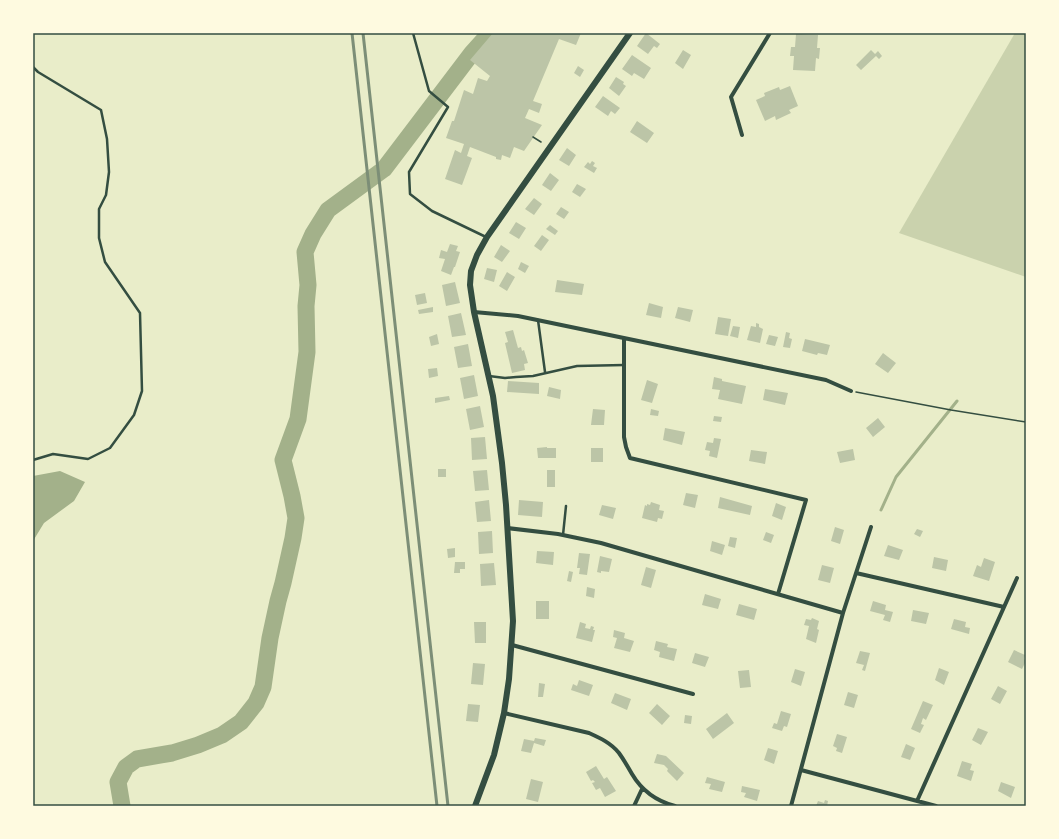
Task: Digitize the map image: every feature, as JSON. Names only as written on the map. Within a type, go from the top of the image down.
[{"type":"main road","points":[[475,806],[494,755],[504,713],[509,679],[513,621],[502,463],[493,396],[474,312],[470,285],[471,271],[477,255],[487,238],[630,33]]},
{"type":"street","points":[[742,135],[731,98],[770,33]]},
{"type":"street","points":[[474,312],[518,316],[826,380],[851,391]]},
{"type":"street","points":[[624,338],[624,437],[630,458],[806,500],[778,594]]},
{"type":"street","points":[[507,528],[563,535],[601,543],[843,613]]},
{"type":"street","points":[[791,806],[843,613],[871,528]]},
{"type":"street","points":[[856,573],[1004,607]]},
{"type":"street","points":[[917,801],[1017,578]]},
{"type":"street","points":[[512,645],[693,694]]},
{"type":"street","points":[[504,713],[589,733],[600,738],[610,744],[619,753],[642,789],[656,800],[675,806]]},
{"type":"street","points":[[801,770],[936,806]]},
{"type":"street","points":[[634,806],[642,789]]},
{"type":"lane","points":[[413,33],[429,91],[448,107],[410,172],[410,194],[432,210],[487,238]]},
{"type":"lane","points":[[33,67],[38,72],[101,110],[108,139],[109,172],[106,195],[99,209],[99,238],[104,262],[140,312],[142,391],[134,415],[110,448],[88,459],[53,454],[33,460]]},
{"type":"lane","points":[[538,320],[545,372]]},
{"type":"lane","points":[[488,376],[505,378],[533,376],[545,372],[577,366],[624,365]]},
{"type":"lane","points":[[563,535],[566,506]]},
{"type":"path","points":[[533,137],[541,142]]},
{"type":"path","points":[[851,391],[951,410],[1026,422]]},
{"type":"shaded area","points":[[1015,33],[1026,33],[1026,277],[899,233]]},
{"type":"shaded area","points":[[60,471],[85,482],[74,501],[44,523],[33,541],[33,476]]},
{"type":"building","points":[[493,33],[581,33],[576,45],[559,39],[533,101],[542,104],[539,113],[529,109],[525,118],[542,125],[524,151],[514,147],[510,158],[502,155],[501,160],[470,147],[467,156],[472,158],[462,185],[445,179],[455,150],[461,153],[464,144],[446,138],[452,121],[454,121],[464,90],[473,94],[478,78],[487,81],[490,76],[470,60]]},
{"type":"building","points":[[646,33],[660,44],[657,48],[654,46],[648,54],[637,46]]},
{"type":"building","points":[[796,34],[818,35],[817,48],[820,48],[819,59],[816,58],[815,71],[793,70],[794,56],[790,56],[791,47],[795,47]]},
{"type":"building","points":[[683,50],[691,55],[683,69],[675,63]]},
{"type":"building","points":[[871,50],[875,54],[878,51],[882,56],[879,59],[876,56],[861,70],[856,65]]},
{"type":"building","points":[[632,55],[651,68],[644,79],[634,73],[632,76],[622,69]]},
{"type":"building","points":[[578,66],[584,70],[580,77],[574,73]]},
{"type":"building","points":[[616,77],[624,82],[623,84],[626,86],[619,96],[609,88]]},
{"type":"building","points":[[790,86],[798,106],[789,110],[791,113],[776,120],[775,116],[765,121],[756,100],[765,96],[764,93],[779,87],[780,90]]},
{"type":"building","points":[[603,96],[620,108],[615,114],[611,111],[608,116],[595,107]]},
{"type":"building","points":[[637,121],[654,133],[647,143],[630,132]]},
{"type":"building","points":[[567,148],[576,155],[569,166],[559,160]]},
{"type":"building","points":[[592,161],[595,163],[593,166],[597,168],[594,173],[584,167],[588,162],[590,164]]},
{"type":"building","points":[[550,173],[559,180],[551,191],[542,185]]},
{"type":"building","points":[[577,184],[586,189],[580,197],[572,192]]},
{"type":"building","points":[[534,198],[542,204],[534,215],[525,209]]},
{"type":"building","points":[[561,207],[569,212],[564,219],[556,214]]},
{"type":"building","points":[[516,222],[526,228],[519,239],[509,233]]},
{"type":"building","points":[[550,225],[558,231],[555,235],[546,229]]},
{"type":"building","points":[[542,235],[549,240],[541,251],[534,246]]},
{"type":"building","points":[[450,244],[458,246],[456,251],[460,252],[451,275],[441,271],[445,259],[439,258],[441,250],[447,252]]},
{"type":"building","points":[[501,245],[510,251],[502,262],[494,257]]},
{"type":"building","points":[[521,262],[529,266],[525,273],[518,269]]},
{"type":"building","points":[[487,268],[497,270],[494,282],[484,279]]},
{"type":"building","points":[[507,272],[515,277],[507,291],[499,286]]},
{"type":"building","points":[[557,280],[584,284],[582,295],[555,292]]},
{"type":"building","points":[[455,282],[460,303],[446,306],[442,285]]},
{"type":"building","points":[[425,293],[427,303],[417,305],[415,295]]},
{"type":"building","points":[[649,303],[663,307],[661,318],[646,315]]},
{"type":"building","points":[[433,307],[433,312],[419,314],[418,310]]},
{"type":"building","points":[[678,307],[693,310],[690,322],[675,318]]},
{"type":"building","points":[[461,313],[466,335],[452,337],[448,316]]},
{"type":"building","points":[[718,317],[731,319],[728,336],[715,334]]},
{"type":"building","points":[[756,323],[763,329],[760,343],[747,340],[751,326],[756,327]]},
{"type":"building","points":[[733,326],[740,327],[738,338],[730,336]]},
{"type":"building","points":[[513,330],[518,348],[521,347],[522,351],[524,350],[528,363],[524,364],[525,370],[512,373],[505,343],[508,342],[505,332]]},
{"type":"building","points":[[786,332],[790,333],[789,338],[792,339],[790,348],[783,347]]},
{"type":"building","points":[[437,334],[439,344],[431,346],[429,337]]},
{"type":"building","points":[[769,335],[778,337],[775,346],[766,344]]},
{"type":"building","points":[[805,339],[830,345],[827,355],[818,353],[817,355],[802,351]]},
{"type":"building","points":[[468,344],[472,366],[458,368],[454,347]]},
{"type":"building","points":[[883,353],[896,363],[888,373],[875,364]]},
{"type":"building","points":[[437,368],[438,376],[429,378],[428,369]]},
{"type":"building","points":[[474,375],[478,396],[464,399],[460,378]]},
{"type":"building","points":[[714,377],[722,379],[722,381],[746,386],[742,404],[718,399],[720,390],[712,389]]},
{"type":"building","points":[[647,380],[658,384],[652,403],[641,400]]},
{"type":"building","points":[[508,381],[539,383],[539,394],[507,392]]},
{"type":"building","points":[[549,387],[561,390],[560,399],[547,396]]},
{"type":"building","points":[[765,389],[788,393],[785,405],[763,400]]},
{"type":"building","points":[[449,396],[450,400],[435,403],[435,398]]},
{"type":"building","points":[[480,406],[484,427],[470,430],[466,409]]},
{"type":"building","points":[[593,409],[605,410],[604,425],[591,425]]},
{"type":"building","points":[[651,409],[659,411],[658,416],[650,415]]},
{"type":"building","points":[[714,416],[722,417],[721,422],[713,421]]},
{"type":"building","points":[[878,418],[885,427],[873,437],[866,428]]},
{"type":"building","points":[[665,428],[685,432],[682,445],[663,440]]},
{"type":"building","points":[[485,437],[487,459],[472,460],[471,438]]},
{"type":"building","points":[[714,438],[721,439],[717,458],[709,456],[710,451],[705,450],[707,442],[713,443]]},
{"type":"building","points":[[537,448],[556,448],[556,458],[538,458]]},
{"type":"building","points":[[591,448],[603,448],[603,462],[591,462]]},
{"type":"building","points":[[853,449],[855,460],[840,463],[837,452]]},
{"type":"building","points":[[751,450],[767,452],[765,464],[749,461]]},
{"type":"building","points":[[438,469],[446,469],[446,477],[438,477]]},
{"type":"building","points":[[487,470],[489,490],[475,491],[473,471]]},
{"type":"building","points":[[547,470],[555,470],[555,487],[547,487]]},
{"type":"building","points":[[686,493],[698,495],[695,508],[683,505]]},
{"type":"building","points":[[720,497],[752,506],[750,515],[718,508]]},
{"type":"building","points":[[489,500],[491,521],[477,522],[475,502]]},
{"type":"building","points":[[519,500],[543,502],[542,517],[518,515]]},
{"type":"building","points":[[651,502],[660,505],[659,510],[664,511],[662,519],[658,518],[657,522],[642,518],[645,505],[650,505]]},
{"type":"building","points":[[776,503],[786,507],[782,520],[772,516]]},
{"type":"building","points":[[602,505],[616,508],[613,519],[599,515]]},
{"type":"building","points":[[835,527],[844,530],[840,544],[831,541]]},
{"type":"building","points":[[917,529],[923,531],[920,537],[914,534]]},
{"type":"building","points":[[492,531],[493,553],[479,554],[478,532]]},
{"type":"building","points":[[766,532],[774,535],[771,543],[763,540]]},
{"type":"building","points":[[730,537],[737,538],[735,548],[728,546]]},
{"type":"building","points":[[712,541],[725,545],[722,555],[710,551]]},
{"type":"building","points":[[888,545],[903,550],[899,560],[884,556]]},
{"type":"building","points":[[455,548],[455,557],[448,558],[447,549]]},
{"type":"building","points":[[537,551],[554,552],[553,565],[536,563]]},
{"type":"building","points":[[579,553],[590,554],[587,575],[579,574],[580,568],[577,568]]},
{"type":"building","points":[[600,556],[612,559],[609,572],[597,572]]},
{"type":"building","points":[[934,557],[948,560],[946,571],[932,568]]},
{"type":"building","points":[[984,558],[995,562],[989,581],[973,576],[977,565],[981,567]]},
{"type":"building","points":[[455,562],[465,562],[465,569],[460,569],[460,573],[454,573]]},
{"type":"building","points":[[494,563],[496,585],[481,586],[480,564]]},
{"type":"building","points":[[822,565],[834,568],[830,583],[818,580]]},
{"type":"building","points":[[646,567],[656,570],[651,588],[641,585]]},
{"type":"building","points":[[569,571],[573,572],[571,582],[567,581]]},
{"type":"building","points":[[587,587],[595,589],[594,598],[586,596]]},
{"type":"building","points":[[705,594],[721,599],[718,609],[702,605]]},
{"type":"building","points":[[536,601],[549,601],[549,619],[536,619]]},
{"type":"building","points":[[873,601],[886,605],[885,610],[893,612],[890,622],[883,620],[885,615],[870,611]]},
{"type":"building","points":[[739,604],[757,609],[754,620],[736,615]]},
{"type":"building","points":[[913,610],[929,613],[926,624],[911,621]]},
{"type":"building","points":[[812,618],[819,621],[817,629],[819,630],[816,643],[806,639],[809,626],[804,625],[806,619],[811,620]]},
{"type":"building","points":[[954,619],[966,622],[965,627],[970,628],[969,634],[951,629]]},
{"type":"building","points":[[474,622],[486,622],[486,643],[475,643]]},
{"type":"building","points":[[580,622],[586,624],[585,628],[590,629],[591,626],[594,627],[593,630],[595,630],[592,642],[576,638]]},
{"type":"building","points":[[614,630],[625,633],[624,638],[634,641],[630,652],[614,648],[617,638],[613,637]]},
{"type":"building","points":[[656,641],[668,644],[667,647],[677,649],[674,661],[659,657],[660,652],[654,650]]},
{"type":"building","points":[[1014,650],[1025,655],[1024,659],[1026,661],[1022,669],[1008,662]]},
{"type":"building","points":[[860,651],[870,653],[865,671],[862,670],[864,665],[856,663]]},
{"type":"building","points":[[695,653],[709,657],[705,667],[692,663]]},
{"type":"building","points":[[473,663],[485,664],[483,685],[471,684]]},
{"type":"building","points":[[939,668],[949,672],[944,685],[935,680]]},
{"type":"building","points":[[795,669],[805,672],[801,686],[791,682]]},
{"type":"building","points":[[749,670],[751,687],[740,688],[738,671]]},
{"type":"building","points":[[579,680],[593,685],[589,696],[571,690],[573,684],[577,686]]},
{"type":"building","points":[[539,683],[545,684],[543,697],[538,697]]},
{"type":"building","points":[[998,686],[1007,691],[1000,704],[991,699]]},
{"type":"building","points":[[848,692],[858,695],[854,708],[844,705]]},
{"type":"building","points":[[615,693],[631,699],[627,710],[611,703]]},
{"type":"building","points":[[923,701],[933,705],[926,720],[923,718],[921,724],[924,725],[920,733],[911,729]]},
{"type":"building","points":[[468,704],[480,705],[478,722],[466,721]]},
{"type":"building","points":[[657,704],[670,716],[662,725],[649,713]]},
{"type":"building","points":[[781,711],[791,714],[787,727],[784,726],[782,731],[772,728],[774,723],[777,724]]},
{"type":"building","points":[[727,713],[734,723],[713,739],[706,729]]},
{"type":"building","points":[[685,715],[692,716],[691,724],[684,723]]},
{"type":"building","points":[[978,728],[988,732],[981,745],[972,740]]},
{"type":"building","points":[[837,734],[847,737],[842,753],[836,751],[837,748],[833,746]]},
{"type":"building","points":[[535,738],[546,740],[544,746],[534,743],[531,753],[521,751],[524,739],[534,741]]},
{"type":"building","points":[[906,744],[915,748],[910,760],[901,757]]},
{"type":"building","points":[[768,748],[778,751],[774,764],[764,760]]},
{"type":"building","points":[[657,754],[666,756],[684,773],[677,781],[667,771],[668,769],[664,765],[654,763]]},
{"type":"building","points":[[962,761],[972,764],[970,770],[974,771],[971,781],[957,776]]},
{"type":"building","points":[[596,766],[604,779],[607,777],[616,791],[605,797],[600,788],[596,790],[592,783],[595,782],[593,780],[591,781],[586,772]]},
{"type":"building","points":[[707,777],[725,782],[722,792],[709,789],[711,784],[705,783]]},
{"type":"building","points":[[531,779],[543,782],[538,802],[526,799]]},
{"type":"building","points":[[1001,782],[1015,787],[1011,798],[998,791]]},
{"type":"building","points":[[742,786],[760,790],[757,801],[744,797],[746,793],[741,792]]},
{"type":"building","points":[[825,800],[828,801],[827,806],[816,806],[818,801],[824,803]]},
{"type":"waterway","points":[[122,806],[118,782],[126,767],[137,759],[172,753],[198,745],[222,735],[241,722],[256,703],[263,687],[270,638],[293,538],[296,518],[283,460],[298,419],[307,352],[306,306],[308,285],[305,252],[313,234],[328,210],[384,169],[472,53],[490,33]]},
{"type":"waterway","points":[[881,510],[896,477],[957,401]]},
{"type":"railway","points":[[352,33],[437,806]]},
{"type":"railway","points":[[363,33],[448,806]]}]
